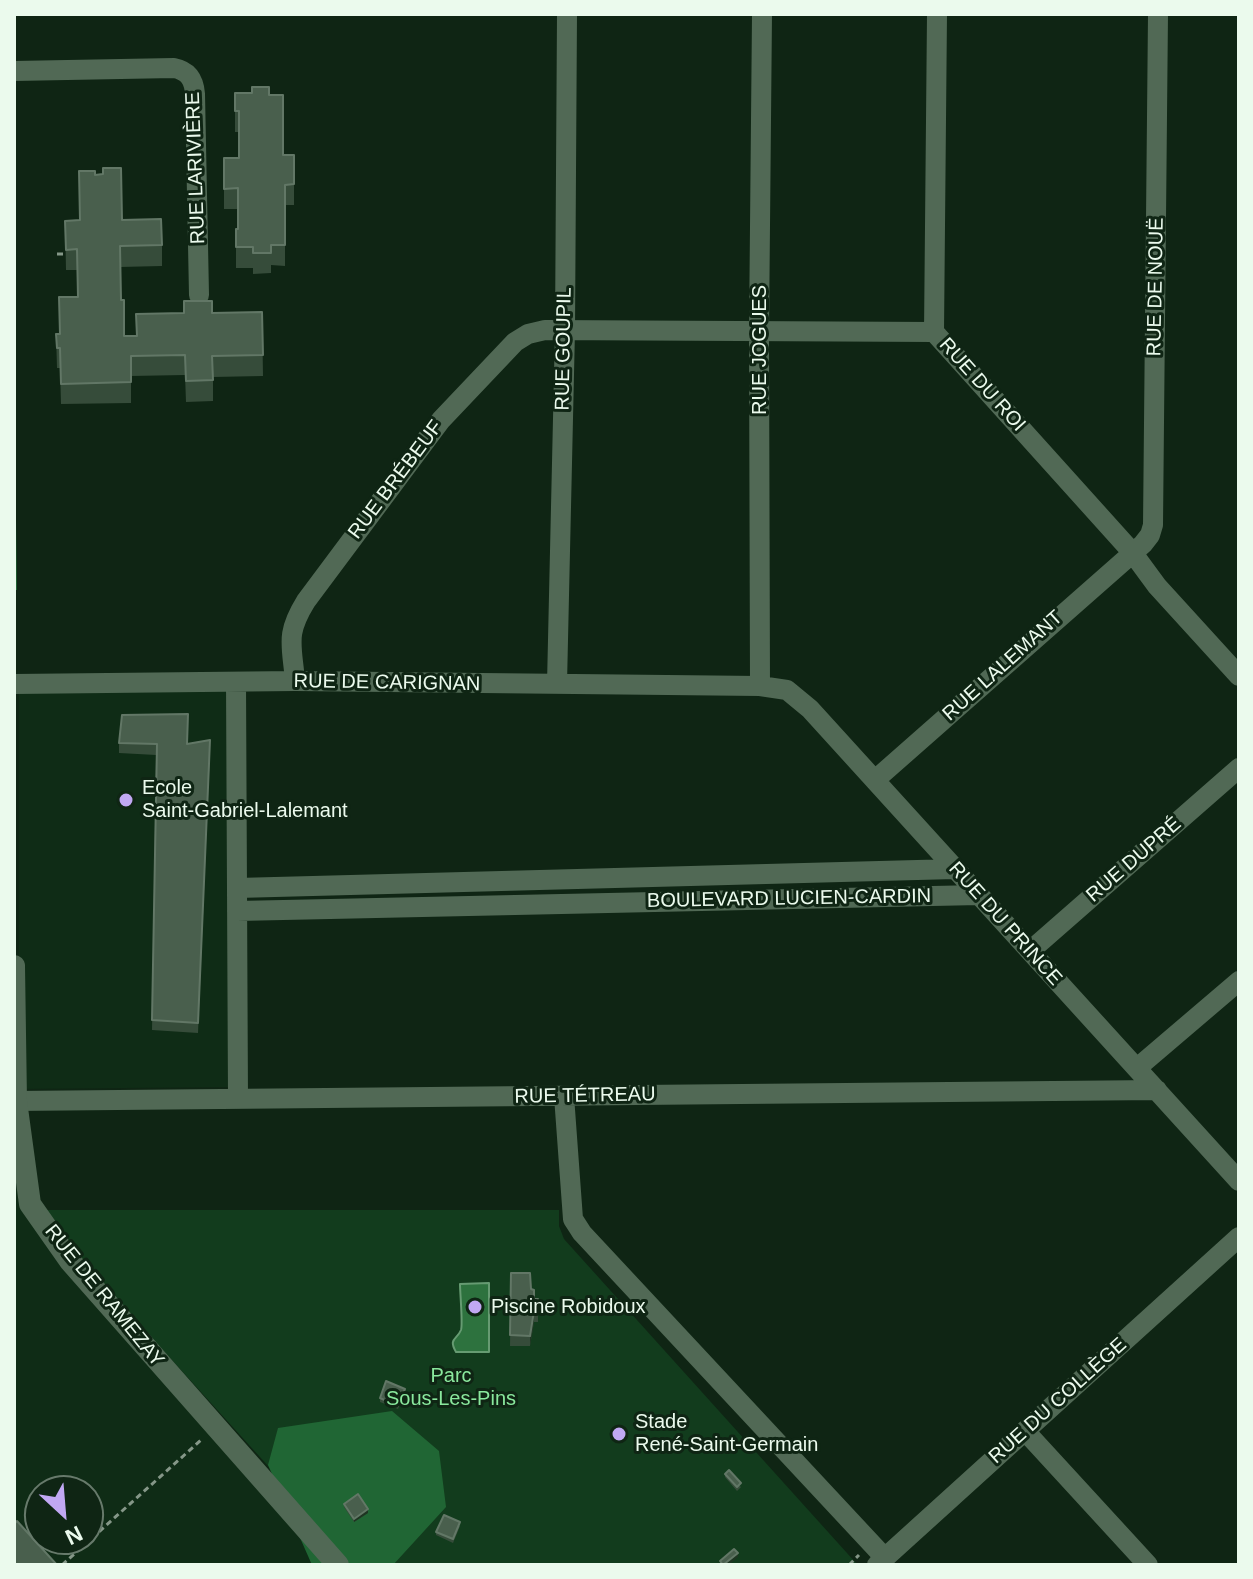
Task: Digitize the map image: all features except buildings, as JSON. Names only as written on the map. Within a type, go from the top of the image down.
[{"type":"street","name":"RUE GOUPIL","points":[[557,684],[565,330],[567,14]]},
{"type":"street","name":"RUE JOGUES","points":[[760,686],[762,14]]},
{"type":"street","name":"RUE DU ROI","points":[[937,14],[934,332],[1239,676]]},
{"type":"street","name":"RUE DE NOUË","points":[[1132,552],[1143,544],[1153,525],[1158,14]]},
{"type":"street","name":"RUE LARIVIÈRE","points":[[14,71],[156,68],[178,69],[189,75],[195,94],[199,295]]},
{"type":"street","name":"RUE BRÉBEUF","points":[[295,681],[290,639],[296,617],[441,420],[515,342],[528,334],[545,330],[934,332]]},
{"type":"street","name":"RUE LALEMANT","points":[[875,780],[1132,552]]},
{"type":"street","name":"RUE DE CARIGNAN","points":[[14,684],[295,681],[760,686]]},
{"type":"street","points":[[236,682],[238,1099]]},
{"type":"street","name":"RUE DU PRINCE","points":[[760,686],[787,690],[810,709],[1239,1181]]},
{"type":"street","name":"RUE DUPRÉ","points":[[1030,951],[1239,768]]},
{"type":"street","name":"BOULEVARD LUCIEN-CARDIN","points":[[237,888],[955,869]]},
{"type":"street","points":[[753,874],[753,900]]},
{"type":"street","points":[[598,878],[598,903]]},
{"type":"street","points":[[424,883],[425,907]]},
{"type":"street","name":"BOULEVARD LUCIEN-CARDIN","points":[[237,911],[979,895]]},
{"type":"street","name":"RUE DE RAMEZAY","points":[[14,966],[15,1101],[30,1204],[70,1261],[338,1565]]},
{"type":"street","points":[[1137,1068],[1239,981]]},
{"type":"street","name":"RUE TÉTREAU","points":[[15,1101],[1157,1090]]},
{"type":"street","points":[[564,1096],[573,1219],[582,1233],[881,1562]]},
{"type":"street","name":"RUE DU COLLÈGE","points":[[881,1562],[1239,1237]]},
{"type":"street","points":[[1025,1431],[1148,1565]]},
{"type":"path","points":[[57,254],[66,254]]},
{"type":"path","points":[[62,1565],[216,1427]]},
{"type":"shaded area","points":[[14,379],[17,590],[14,590]]},
{"type":"shaded area","name":"Ecole Saint-Gabriel-Lalemant","points":[[232,685],[234,1087],[19,1089],[19,688]]},
{"type":"shaded area","points":[[14,1138],[24,1209],[328,1565],[14,1565]]},
{"type":"shaded area","name":"Piscine Robidoux","points":[[489,1283],[489,1352],[456,1352],[453,1342],[462,1327],[460,1284]]},
{"type":"shaded area","points":[[392,1411],[439,1451],[446,1507],[393,1565],[312,1565],[268,1465],[278,1428]]},
{"type":"green space","name":"Parc Sous-Les-Pins","points":[[46,1210],[559,1210],[559,1226],[564,1239],[856,1563],[358,1565],[72,1250]]},
{"type":"place","name":"Ecole Saint-Gabriel-Lalemant","points":[[126,800]]},
{"type":"place","name":"Piscine Robidoux","points":[[475,1307]]},
{"type":"place","name":"Stade René-Saint-Germain","points":[[619,1434]]}]
